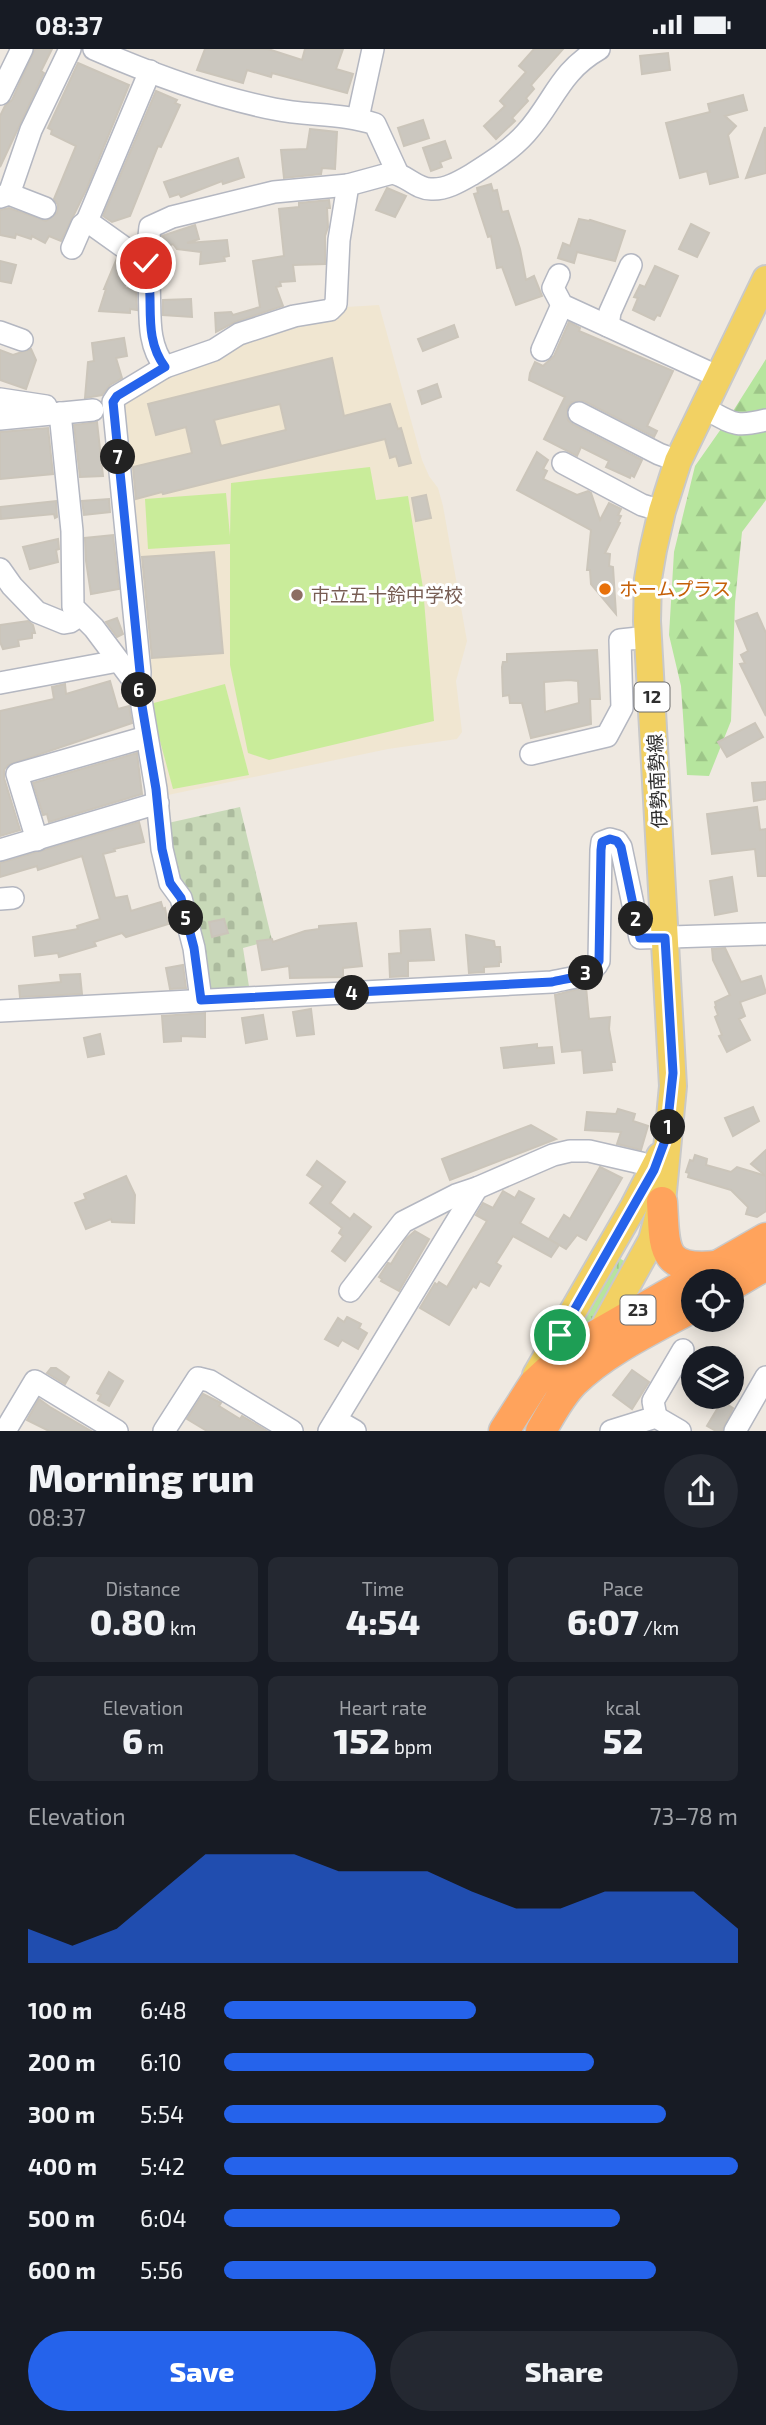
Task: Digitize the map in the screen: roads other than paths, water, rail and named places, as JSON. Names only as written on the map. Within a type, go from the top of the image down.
[{"type":"highway","points":[[662,1202],[668,1251],[678,1264],[698,1269]]},
{"type":"highway","name":"23","points":[[731,1269],[766,1238]]},
{"type":"highway","name":"23","points":[[744,1270],[766,1265]]},
{"type":"highway","name":"23","points":[[504,1431],[523,1399],[552,1366],[572,1349],[602,1331],[681,1295]]},
{"type":"highway","name":"23","points":[[541,1431],[557,1402],[573,1383],[596,1364],[681,1314]]},
{"type":"main road","name":"伊勢南勢線","points":[[557,1402],[602,1331],[652,1240],[662,1202],[673,1073],[648,638],[652,508],[705,408],[766,279]]},
{"type":"main road","name":"伊勢南勢線","points":[[523,1399],[654,1170],[666,1138]]},
{"type":"street","points":[[0,94],[22,49]]},
{"type":"street","points":[[45,208],[5,195],[31,130],[71,49]]},
{"type":"street","points":[[94,49],[141,61],[228,97],[277,110],[358,118],[375,124],[398,174]]},
{"type":"street","points":[[358,118],[373,49]]},
{"type":"street","points":[[165,367],[149,329],[146,263],[150,227],[172,217],[274,192],[348,185],[384,173],[398,174],[427,189],[448,187],[504,153],[527,132],[565,77],[576,65],[599,49]]},
{"type":"street","points":[[72,248],[82,225],[87,221],[141,61]]},
{"type":"street","points":[[201,1000],[194,948],[181,898],[170,883],[167,872],[146,737],[139,688],[140,672],[113,402],[117,396],[165,367],[214,350],[239,334],[294,316],[334,308],[339,240],[348,185]]},
{"type":"street","points":[[87,221],[146,263]]},
{"type":"street","points":[[608,326],[610,312],[631,265]]},
{"type":"street","points":[[559,275],[553,288],[562,305],[719,377]]},
{"type":"street","points":[[542,350],[562,305]]},
{"type":"street","points":[[0,332],[22,340]]},
{"type":"street","points":[[0,399],[41,404],[56,413],[72,531],[73,607],[93,628],[139,688]]},
{"type":"street","points":[[705,408],[743,426],[766,420]]},
{"type":"street","points":[[0,419],[93,410]]},
{"type":"street","points":[[579,412],[659,454],[678,461]]},
{"type":"street","points":[[563,463],[652,508]]},
{"type":"street","points":[[0,569],[37,612],[64,623],[79,615]]},
{"type":"street","points":[[531,754],[607,736],[622,708],[620,640],[648,638]]},
{"type":"street","points":[[0,683],[118,661]]},
{"type":"street","points":[[37,840],[17,774],[146,737]]},
{"type":"street","points":[[0,850],[158,803]]},
{"type":"street","points":[[0,1011],[552,982],[587,973],[596,968],[599,961],[601,850],[602,842],[610,839],[617,841],[621,847],[640,938],[766,934]]},
{"type":"street","points":[[349,1291],[403,1222],[456,1195],[553,1155],[570,1151],[608,1154],[654,1170]]},
{"type":"street","points":[[355,1431],[333,1426],[477,1188]]},
{"type":"street","points":[[656,1417],[653,1401],[681,1353]]},
{"type":"street","points":[[735,1431],[766,1377]]},
{"type":"street","points":[[164,1431],[198,1378],[210,1381],[292,1431]]},
{"type":"street","points":[[5,1431],[35,1381],[117,1431]]},
{"type":"street","points":[[611,1431],[656,1417],[680,1431]]},
{"type":"place","name":"ホームプラス","points":[[605,589]]},
{"type":"place","name":"市立五十鈴中学校","points":[[297,595]]}]
